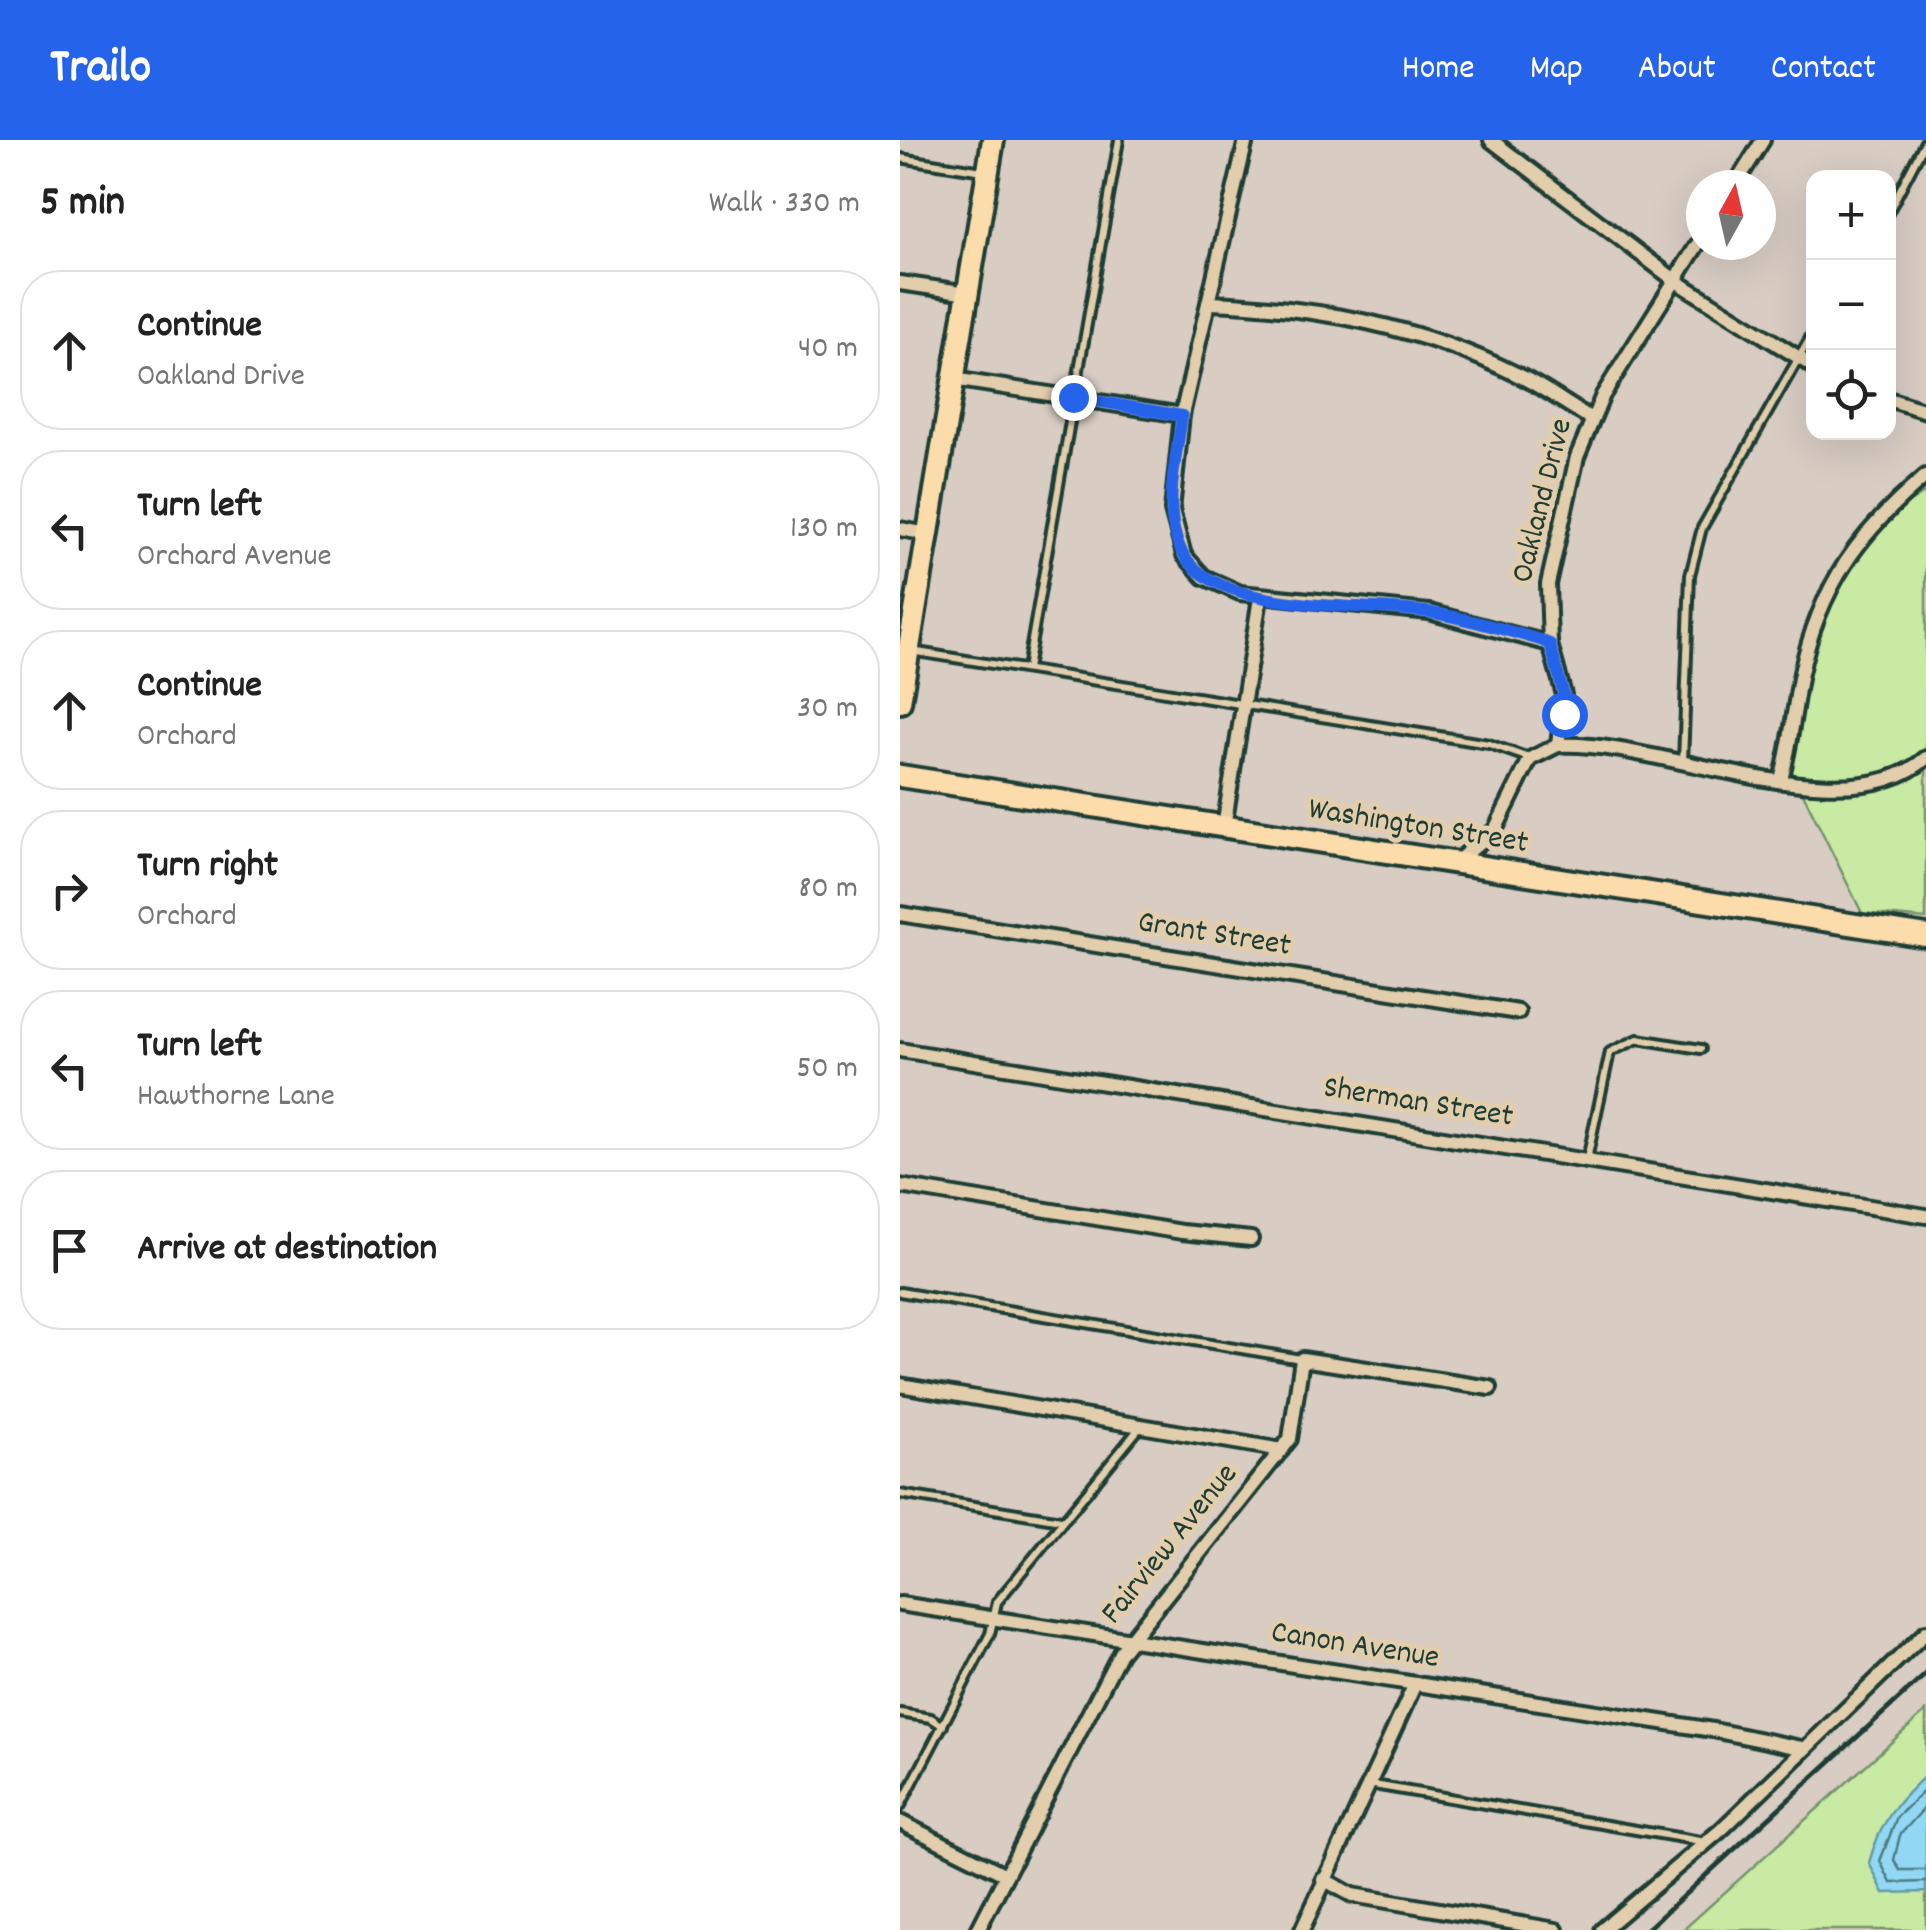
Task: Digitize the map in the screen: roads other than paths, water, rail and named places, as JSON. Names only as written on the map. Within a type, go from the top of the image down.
[{"type":"main road","points":[[900,702],[904,650],[928,534],[993,140]]},
{"type":"main road","name":"Washington Street","points":[[900,776],[1926,936]]},
{"type":"street","points":[[1246,140],[1182,416],[1172,510],[1178,543],[1204,577],[1260,598],[1429,612],[1550,644]]},
{"type":"street","points":[[1490,140],[1676,281],[1806,363]]},
{"type":"street","points":[[1744,170],[1763,140]]},
{"type":"street","name":"Oakland Drive","points":[[1558,745],[1564,695],[1550,644],[1548,584],[1565,500],[1590,418],[1688,260]]},
{"type":"street","points":[[900,283],[968,293]]},
{"type":"street","points":[[1208,304],[1307,309],[1395,326],[1522,376],[1590,418]]},
{"type":"street","points":[[953,378],[1182,416]]},
{"type":"street","points":[[1896,402],[1926,411]]},
{"type":"street","points":[[1781,779],[1808,644],[1837,573],[1871,524],[1926,476]]},
{"type":"street","points":[[900,530],[928,534]]},
{"type":"street","points":[[1224,828],[1260,598]]},
{"type":"street","points":[[1453,864],[1494,830],[1531,758],[1558,745],[1843,786],[1878,784],[1926,758]]},
{"type":"street","name":"Grant Street","points":[[900,914],[1518,1012]]},
{"type":"street","name":"Sherman Street","points":[[900,1050],[1926,1216]]},
{"type":"street","points":[[900,1186],[1182,1232],[1251,1239]]},
{"type":"street","points":[[1302,1359],[1490,1388]]},
{"type":"street","name":"Fairview Avenue","points":[[978,1930],[1129,1640],[1282,1450],[1292,1432],[1302,1359]]},
{"type":"street","points":[[900,1385],[1282,1450]]},
{"type":"street","name":"Canon Avenue","points":[[900,1604],[1802,1748]]},
{"type":"street","points":[[1602,1930],[1707,1842],[1926,1632]]},
{"type":"street","points":[[1302,1930],[1414,1684]]},
{"type":"street","points":[[900,1822],[1006,1875]]},
{"type":"street","points":[[1324,1879],[1352,1895],[1556,1930]]},
{"type":"lane","points":[[1027,669],[1119,140]]},
{"type":"lane","points":[[1896,198],[1926,140]]},
{"type":"lane","points":[[900,158],[988,172]]},
{"type":"lane","points":[[1683,764],[1690,575],[1702,528],[1806,343]]},
{"type":"lane","points":[[904,650],[1489,744],[1531,758]]},
{"type":"lane","points":[[1588,1159],[1610,1052],[1638,1039],[1701,1049]]},
{"type":"lane","points":[[900,1292],[1302,1359]]},
{"type":"lane","points":[[900,1807],[990,1634],[998,1602],[1142,1425]]},
{"type":"lane","points":[[900,1494],[1061,1520]]},
{"type":"lane","points":[[900,1713],[931,1718],[943,1726]]},
{"type":"lane","points":[[1367,1783],[1470,1805],[1707,1842]]},
{"type":"water","points":[[1926,1775],[1926,1892],[1884,1893],[1869,1863],[1873,1849],[1890,1814]]},
{"type":"railway","points":[[1646,1930],[1926,1674]]}]
